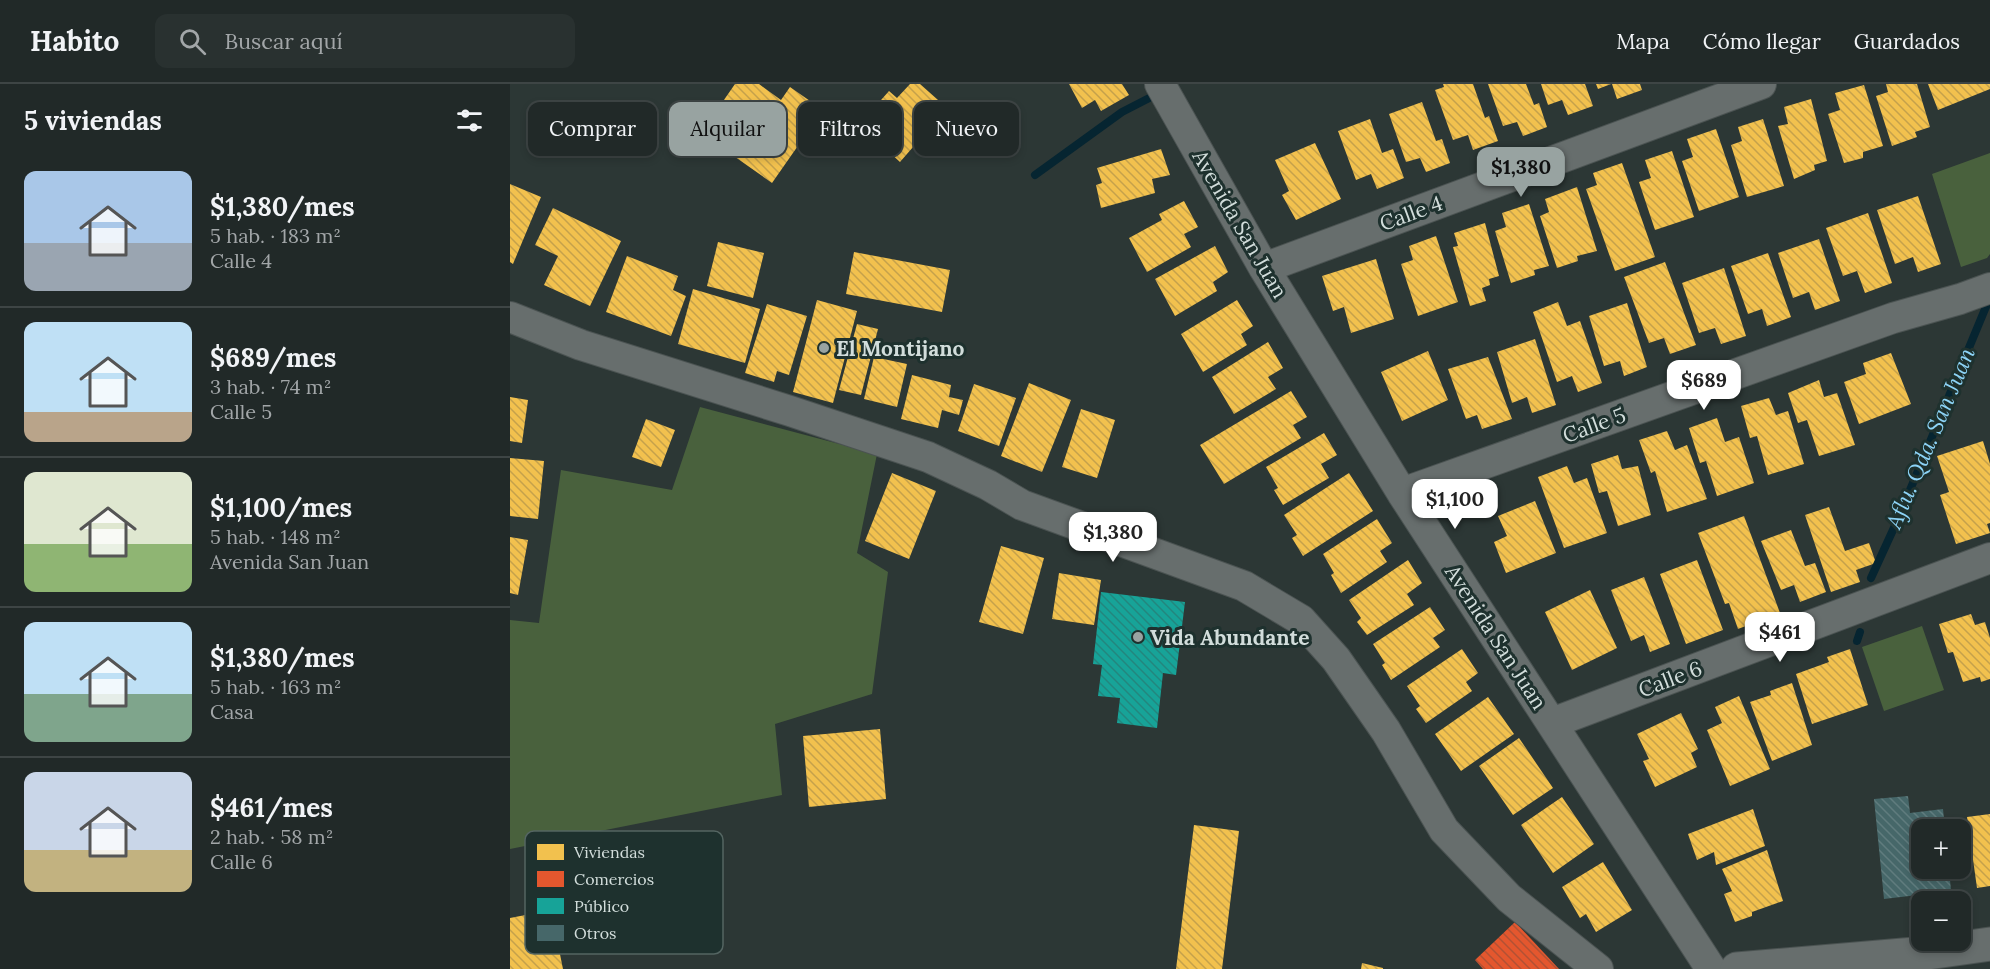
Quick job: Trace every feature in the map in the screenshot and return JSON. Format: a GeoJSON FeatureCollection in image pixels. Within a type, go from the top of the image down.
{"type":"FeatureCollection","features":[{"type":"Feature","properties":{"kind":"street","name":"Calle 4"},"geometry":{"type":"LineString","coordinates":[[1264,268],[1761,84]]}},
{"type":"Feature","properties":{"kind":"street","name":"Avenida San Juan"},"geometry":{"type":"LineString","coordinates":[[1166,95],[1264,268],[1402,493],[1711,969]]}},
{"type":"Feature","properties":{"kind":"street","name":"Calle 5"},"geometry":{"type":"LineString","coordinates":[[1402,493],[1893,318],[1990,288]]}},
{"type":"Feature","properties":{"kind":"street"},"geometry":{"type":"LineString","coordinates":[[510,317],[581,345],[928,457],[987,485],[1022,505],[1197,567],[1253,591],[1302,620],[1336,659],[1386,731],[1444,830],[1509,898],[1598,969]]}},
{"type":"Feature","properties":{"kind":"street","name":"Calle 6"},"geometry":{"type":"LineString","coordinates":[[1552,723],[1990,558]]}},
{"type":"Feature","properties":{"kind":"street"},"geometry":{"type":"LineString","coordinates":[[1737,969],[1927,953],[1990,944]]}},
{"type":"Feature","properties":{"kind":"green space"},"geometry":{"type":"Polygon","coordinates":[[[1990,153],[1990,254],[1987,258],[1961,267],[1932,174],[1990,153]]]}},
{"type":"Feature","properties":{"kind":"green space"},"geometry":{"type":"Polygon","coordinates":[[[700,407],[877,454],[857,553],[888,572],[872,694],[775,724],[782,795],[601,831],[525,831],[525,846],[510,849],[510,620],[539,623],[561,470],[672,490],[700,407]]]}},
{"type":"Feature","properties":{"kind":"green space"},"geometry":{"type":"Polygon","coordinates":[[[1922,626],[1944,690],[1884,711],[1862,647],[1922,626]]]}},
{"type":"Feature","properties":{"kind":"building: Viviendas"},"geometry":{"type":"Polygon","coordinates":[[[735,84],[759,84],[781,100],[790,87],[812,102],[798,102],[798,146],[772,183],[734,156],[786,156],[786,102],[723,102],[735,84]]]}},
{"type":"Feature","properties":{"kind":"building: Viviendas"},"geometry":{"type":"Polygon","coordinates":[[[910,84],[920,84],[940,102],[914,102],[914,146],[900,162],[893,156],[902,156],[902,102],[879,102],[889,91],[897,98],[910,84]]]}},
{"type":"Feature","properties":{"kind":"building: Viviendas"},"geometry":{"type":"Polygon","coordinates":[[[1069,84],[1122,84],[1129,95],[1101,111],[1095,100],[1082,108],[1069,84]]]}},
{"type":"Feature","properties":{"kind":"building: Viviendas"},"geometry":{"type":"Polygon","coordinates":[[[1443,84],[1473,84],[1485,118],[1489,116],[1498,141],[1473,150],[1468,135],[1453,140],[1435,90],[1444,87],[1443,84]]]}},
{"type":"Feature","properties":{"kind":"building: Viviendas"},"geometry":{"type":"Polygon","coordinates":[[[1488,84],[1526,84],[1534,105],[1539,103],[1547,127],[1523,136],[1517,122],[1503,126],[1488,84]]]}},
{"type":"Feature","properties":{"kind":"building: Viviendas"},"geometry":{"type":"Polygon","coordinates":[[[1541,84],[1585,84],[1593,106],[1568,115],[1562,100],[1548,105],[1541,84]]]}},
{"type":"Feature","properties":{"kind":"building: Viviendas"},"geometry":{"type":"Polygon","coordinates":[[[1596,84],[1611,84],[1598,89],[1596,84]]]}},
{"type":"Feature","properties":{"kind":"building: Viviendas"},"geometry":{"type":"Polygon","coordinates":[[[1612,84],[1640,84],[1642,90],[1617,99],[1612,84]]]}},
{"type":"Feature","properties":{"kind":"building: Viviendas"},"geometry":{"type":"Polygon","coordinates":[[[1886,84],[1917,84],[1930,127],[1915,132],[1917,137],[1892,146],[1876,96],[1888,92],[1886,84]]]}},
{"type":"Feature","properties":{"kind":"building: Viviendas"},"geometry":{"type":"Polygon","coordinates":[[[1928,84],[1990,84],[1990,89],[1938,110],[1928,84]]]}},
{"type":"Feature","properties":{"kind":"building: Viviendas"},"geometry":{"type":"Polygon","coordinates":[[[1864,85],[1883,146],[1863,152],[1863,158],[1844,163],[1828,114],[1840,110],[1835,93],[1864,85]]]}},
{"type":"Feature","properties":{"kind":"building: Viviendas"},"geometry":{"type":"Polygon","coordinates":[[[1811,99],[1827,161],[1814,165],[1815,170],[1794,179],[1778,126],[1788,124],[1784,107],[1811,99]]]}},
{"type":"Feature","properties":{"kind":"building: Viviendas"},"geometry":{"type":"Polygon","coordinates":[[[1422,102],[1436,141],[1442,139],[1450,163],[1426,172],[1420,158],[1406,162],[1389,114],[1422,102]]]}},
{"type":"Feature","properties":{"kind":"building: Viviendas"},"geometry":{"type":"Polygon","coordinates":[[[1370,119],[1382,153],[1393,149],[1404,178],[1377,189],[1371,174],[1356,180],[1338,131],[1370,119]]]}},
{"type":"Feature","properties":{"kind":"building: Viviendas"},"geometry":{"type":"Polygon","coordinates":[[[1763,119],[1784,186],[1747,197],[1731,145],[1742,141],[1738,127],[1763,119]]]}},
{"type":"Feature","properties":{"kind":"building: Viviendas"},"geometry":{"type":"Polygon","coordinates":[[[1716,129],[1739,197],[1699,211],[1682,161],[1693,157],[1687,139],[1716,129]]]}},
{"type":"Feature","properties":{"kind":"building: Viviendas"},"geometry":{"type":"Polygon","coordinates":[[[1315,143],[1341,199],[1296,220],[1282,195],[1289,191],[1275,160],[1315,143]]]}},
{"type":"Feature","properties":{"kind":"building: Viviendas"},"geometry":{"type":"Polygon","coordinates":[[[1161,149],[1170,175],[1152,179],[1155,193],[1101,208],[1096,185],[1102,183],[1097,168],[1161,149]]]}},
{"type":"Feature","properties":{"kind":"building: Viviendas"},"geometry":{"type":"Polygon","coordinates":[[[1672,151],[1694,217],[1655,230],[1639,182],[1651,178],[1645,160],[1672,151]]]}},
{"type":"Feature","properties":{"kind":"building: Viviendas"},"geometry":{"type":"Polygon","coordinates":[[[1622,163],[1655,257],[1615,271],[1586,189],[1597,185],[1593,173],[1622,163]]]}},
{"type":"Feature","properties":{"kind":"building: Viviendas"},"geometry":{"type":"Polygon","coordinates":[[[510,184],[541,197],[513,264],[510,262],[510,184]]]}},
{"type":"Feature","properties":{"kind":"building: Viviendas"},"geometry":{"type":"Polygon","coordinates":[[[1577,187],[1597,251],[1577,256],[1578,261],[1557,268],[1540,216],[1549,212],[1545,199],[1577,187]]]}},
{"type":"Feature","properties":{"kind":"building: Viviendas"},"geometry":{"type":"Polygon","coordinates":[[[1918,196],[1941,264],[1918,272],[1913,257],[1895,264],[1877,210],[1918,196]]]}},
{"type":"Feature","properties":{"kind":"building: Viviendas"},"geometry":{"type":"Polygon","coordinates":[[[1184,201],[1198,227],[1184,234],[1191,247],[1147,272],[1129,238],[1162,220],[1159,214],[1184,201]]]}},
{"type":"Feature","properties":{"kind":"building: Viviendas"},"geometry":{"type":"Polygon","coordinates":[[[1529,204],[1549,266],[1534,270],[1535,275],[1511,283],[1495,231],[1506,227],[1502,213],[1529,204]]]}},
{"type":"Feature","properties":{"kind":"building: Viviendas"},"geometry":{"type":"Polygon","coordinates":[[[553,208],[621,241],[590,306],[544,285],[558,256],[535,245],[553,208]]]}},
{"type":"Feature","properties":{"kind":"building: Viviendas"},"geometry":{"type":"Polygon","coordinates":[[[1868,213],[1892,283],[1865,293],[1857,271],[1843,276],[1826,228],[1868,213]]]}},
{"type":"Feature","properties":{"kind":"building: Viviendas"},"geometry":{"type":"Polygon","coordinates":[[[1485,223],[1499,276],[1489,279],[1490,285],[1482,288],[1486,301],[1470,306],[1453,247],[1458,246],[1454,233],[1485,223]]]}},
{"type":"Feature","properties":{"kind":"building: Viviendas"},"geometry":{"type":"Polygon","coordinates":[[[1436,236],[1458,302],[1418,316],[1401,264],[1413,260],[1409,246],[1436,236]]]}},
{"type":"Feature","properties":{"kind":"building: Viviendas"},"geometry":{"type":"Polygon","coordinates":[[[1819,239],[1840,301],[1815,310],[1809,292],[1793,298],[1778,253],[1819,239]]]}},
{"type":"Feature","properties":{"kind":"building: Viviendas"},"geometry":{"type":"Polygon","coordinates":[[[718,242],[764,253],[753,298],[707,286],[718,242]]]}},
{"type":"Feature","properties":{"kind":"building: Viviendas"},"geometry":{"type":"Polygon","coordinates":[[[1215,246],[1228,272],[1213,282],[1217,291],[1175,316],[1155,279],[1215,246]]]}},
{"type":"Feature","properties":{"kind":"building: Viviendas"},"geometry":{"type":"Polygon","coordinates":[[[854,252],[950,270],[942,312],[846,294],[854,252]]]}},
{"type":"Feature","properties":{"kind":"building: Viviendas"},"geometry":{"type":"Polygon","coordinates":[[[1768,253],[1791,317],[1767,326],[1762,309],[1748,314],[1731,266],[1768,253]]]}},
{"type":"Feature","properties":{"kind":"building: Viviendas"},"geometry":{"type":"Polygon","coordinates":[[[627,256],[678,276],[673,290],[686,296],[671,336],[606,312],[627,256]]]}},
{"type":"Feature","properties":{"kind":"building: Viviendas"},"geometry":{"type":"Polygon","coordinates":[[[1376,259],[1394,319],[1351,333],[1344,307],[1333,311],[1322,276],[1376,259]]]}},
{"type":"Feature","properties":{"kind":"building: Viviendas"},"geometry":{"type":"Polygon","coordinates":[[[1665,262],[1696,345],[1670,354],[1664,338],[1649,343],[1624,277],[1665,262]]]}},
{"type":"Feature","properties":{"kind":"building: Viviendas"},"geometry":{"type":"Polygon","coordinates":[[[1724,268],[1746,336],[1721,344],[1715,328],[1699,333],[1682,283],[1724,268]]]}},
{"type":"Feature","properties":{"kind":"building: Viviendas"},"geometry":{"type":"Polygon","coordinates":[[[693,289],[760,309],[745,363],[678,344],[693,289]]]}},
{"type":"Feature","properties":{"kind":"building: Viviendas"},"geometry":{"type":"Polygon","coordinates":[[[817,300],[857,311],[833,403],[793,392],[817,300]]]}},
{"type":"Feature","properties":{"kind":"building: Viviendas"},"geometry":{"type":"Polygon","coordinates":[[[1237,300],[1253,326],[1241,334],[1247,345],[1203,372],[1181,334],[1237,300]]]}},
{"type":"Feature","properties":{"kind":"building: Viviendas"},"geometry":{"type":"Polygon","coordinates":[[[1558,302],[1567,326],[1580,321],[1602,383],[1578,392],[1572,376],[1557,382],[1533,312],[1558,302]]]}},
{"type":"Feature","properties":{"kind":"building: Viviendas"},"geometry":{"type":"Polygon","coordinates":[[[1627,303],[1647,367],[1624,376],[1620,361],[1604,366],[1589,316],[1627,303]]]}},
{"type":"Feature","properties":{"kind":"building: Viviendas"},"geometry":{"type":"Polygon","coordinates":[[[767,304],[807,316],[789,375],[777,371],[774,382],[745,373],[767,304]]]}},
{"type":"Feature","properties":{"kind":"building: Viviendas"},"geometry":{"type":"Polygon","coordinates":[[[857,324],[878,329],[861,395],[839,390],[857,324]]]}},
{"type":"Feature","properties":{"kind":"building: Viviendas"},"geometry":{"type":"Polygon","coordinates":[[[1535,339],[1556,405],[1532,413],[1527,397],[1512,403],[1497,352],[1535,339]]]}},
{"type":"Feature","properties":{"kind":"building: Viviendas"},"geometry":{"type":"Polygon","coordinates":[[[1268,342],[1283,368],[1268,377],[1276,389],[1234,414],[1212,377],[1268,342]]]}},
{"type":"Feature","properties":{"kind":"building: Viviendas"},"geometry":{"type":"Polygon","coordinates":[[[1428,351],[1448,400],[1402,421],[1381,372],[1428,351]]]}},
{"type":"Feature","properties":{"kind":"building: Viviendas"},"geometry":{"type":"Polygon","coordinates":[[[1891,353],[1911,404],[1859,424],[1844,382],[1866,374],[1863,363],[1891,353]]]}},
{"type":"Feature","properties":{"kind":"building: Viviendas"},"geometry":{"type":"Polygon","coordinates":[[[874,357],[907,364],[897,407],[864,399],[874,357]]]}},
{"type":"Feature","properties":{"kind":"building: Viviendas"},"geometry":{"type":"Polygon","coordinates":[[[1488,357],[1512,419],[1482,429],[1477,415],[1466,419],[1448,369],[1488,357]]]}},
{"type":"Feature","properties":{"kind":"building: Viviendas"},"geometry":{"type":"Polygon","coordinates":[[[912,375],[951,385],[949,397],[963,400],[959,415],[942,410],[938,428],[901,419],[912,375]]]}},
{"type":"Feature","properties":{"kind":"building: Viviendas"},"geometry":{"type":"Polygon","coordinates":[[[1819,380],[1824,397],[1837,393],[1855,445],[1819,456],[1807,420],[1798,423],[1788,393],[1819,380]]]}},
{"type":"Feature","properties":{"kind":"building: Viviendas"},"geometry":{"type":"Polygon","coordinates":[[[1029,383],[1071,400],[1042,472],[1001,456],[1029,383]]]}},
{"type":"Feature","properties":{"kind":"building: Viviendas"},"geometry":{"type":"Polygon","coordinates":[[[974,384],[1016,398],[999,446],[958,431],[974,384]]]}},
{"type":"Feature","properties":{"kind":"building: Viviendas"},"geometry":{"type":"Polygon","coordinates":[[[1291,391],[1307,417],[1293,425],[1301,438],[1224,484],[1200,445],[1291,391]]]}},
{"type":"Feature","properties":{"kind":"building: Viviendas"},"geometry":{"type":"Polygon","coordinates":[[[510,397],[528,400],[522,443],[510,441],[510,397]]]}},
{"type":"Feature","properties":{"kind":"building: Viviendas"},"geometry":{"type":"Polygon","coordinates":[[[1769,398],[1776,415],[1788,411],[1804,464],[1768,475],[1757,436],[1750,438],[1741,406],[1769,398]]]}},
{"type":"Feature","properties":{"kind":"building: Viviendas"},"geometry":{"type":"Polygon","coordinates":[[[1081,409],[1115,420],[1097,478],[1062,467],[1081,409]]]}},
{"type":"Feature","properties":{"kind":"building: Viviendas"},"geometry":{"type":"Polygon","coordinates":[[[1717,418],[1725,442],[1739,437],[1754,483],[1717,496],[1706,461],[1700,463],[1689,428],[1717,418]]]}},
{"type":"Feature","properties":{"kind":"building: Viviendas"},"geometry":{"type":"Polygon","coordinates":[[[646,419],[675,430],[661,467],[632,457],[646,419]]]}},
{"type":"Feature","properties":{"kind":"building: Viviendas"},"geometry":{"type":"Polygon","coordinates":[[[1667,431],[1675,450],[1687,445],[1707,499],[1667,512],[1655,471],[1651,473],[1639,440],[1667,431]]]}},
{"type":"Feature","properties":{"kind":"building: Viviendas"},"geometry":{"type":"Polygon","coordinates":[[[1324,433],[1337,455],[1321,464],[1329,478],[1283,505],[1274,490],[1278,488],[1266,467],[1324,433]]]}},
{"type":"Feature","properties":{"kind":"building: Viviendas"},"geometry":{"type":"Polygon","coordinates":[[[1983,441],[1990,464],[1990,523],[1987,524],[1990,533],[1956,544],[1940,495],[1949,492],[1937,456],[1983,441]]]}},
{"type":"Feature","properties":{"kind":"building: Viviendas"},"geometry":{"type":"Polygon","coordinates":[[[1618,455],[1622,469],[1638,466],[1651,515],[1618,526],[1607,491],[1599,493],[1591,464],[1618,455]]]}},
{"type":"Feature","properties":{"kind":"building: Viviendas"},"geometry":{"type":"Polygon","coordinates":[[[510,458],[544,461],[538,519],[510,516],[510,458]]]}},
{"type":"Feature","properties":{"kind":"building: Viviendas"},"geometry":{"type":"Polygon","coordinates":[[[1567,466],[1574,483],[1587,478],[1607,533],[1564,548],[1538,477],[1567,466]]]}},
{"type":"Feature","properties":{"kind":"building: Viviendas"},"geometry":{"type":"Polygon","coordinates":[[[892,473],[936,491],[909,559],[865,541],[892,473]]]}},
{"type":"Feature","properties":{"kind":"building: Viviendas"},"geometry":{"type":"Polygon","coordinates":[[[1349,473],[1373,511],[1303,556],[1292,538],[1297,535],[1284,515],[1349,473]]]}},
{"type":"Feature","properties":{"kind":"building: Viviendas"},"geometry":{"type":"Polygon","coordinates":[[[1535,501],[1556,553],[1506,573],[1494,542],[1507,536],[1498,516],[1535,501]]]}},
{"type":"Feature","properties":{"kind":"building: Viviendas"},"geometry":{"type":"Polygon","coordinates":[[[1829,507],[1845,551],[1869,543],[1876,563],[1856,570],[1860,582],[1831,592],[1805,515],[1829,507]]]}},
{"type":"Feature","properties":{"kind":"building: Viviendas"},"geometry":{"type":"Polygon","coordinates":[[[1744,516],[1780,613],[1738,629],[1729,603],[1725,604],[1698,533],[1744,516]]]}},
{"type":"Feature","properties":{"kind":"building: Viviendas"},"geometry":{"type":"Polygon","coordinates":[[[1377,519],[1392,543],[1380,551],[1387,562],[1341,593],[1331,575],[1334,573],[1323,554],[1377,519]]]}},
{"type":"Feature","properties":{"kind":"building: Viviendas"},"geometry":{"type":"Polygon","coordinates":[[[1791,530],[1805,566],[1815,563],[1826,592],[1800,602],[1794,585],[1781,590],[1761,541],[1791,530]]]}},
{"type":"Feature","properties":{"kind":"building: Viviendas"},"geometry":{"type":"Polygon","coordinates":[[[510,537],[528,540],[518,595],[510,593],[510,537]]]}},
{"type":"Feature","properties":{"kind":"building: Viviendas"},"geometry":{"type":"Polygon","coordinates":[[[1001,546],[1044,558],[1023,634],[979,622],[1001,546]]]}},
{"type":"Feature","properties":{"kind":"building: Viviendas"},"geometry":{"type":"Polygon","coordinates":[[[1408,560],[1422,583],[1407,594],[1414,605],[1367,635],[1357,622],[1361,618],[1349,600],[1408,560]]]}},
{"type":"Feature","properties":{"kind":"building: Viviendas"},"geometry":{"type":"Polygon","coordinates":[[[1697,560],[1723,630],[1686,644],[1660,574],[1697,560]]]}},
{"type":"Feature","properties":{"kind":"building: Viviendas"},"geometry":{"type":"Polygon","coordinates":[[[1059,573],[1101,580],[1094,625],[1052,619],[1059,573]]]}},
{"type":"Feature","properties":{"kind":"building: Viviendas"},"geometry":{"type":"Polygon","coordinates":[[[1644,577],[1670,644],[1650,652],[1644,635],[1631,641],[1611,590],[1644,577]]]}},
{"type":"Feature","properties":{"kind":"building: Viviendas"},"geometry":{"type":"Polygon","coordinates":[[[1590,590],[1617,648],[1572,670],[1545,612],[1590,590]]]}},
{"type":"Feature","properties":{"kind":"building: Viviendas"},"geometry":{"type":"Polygon","coordinates":[[[1430,607],[1445,630],[1433,638],[1440,647],[1391,680],[1382,665],[1385,663],[1373,644],[1430,607]]]}},
{"type":"Feature","properties":{"kind":"building: Viviendas"},"geometry":{"type":"Polygon","coordinates":[[[1971,614],[1975,625],[1985,622],[1990,638],[1990,679],[1981,682],[1980,677],[1963,682],[1953,652],[1948,653],[1939,624],[1971,614]]]}},
{"type":"Feature","properties":{"kind":"building: Viviendas"},"geometry":{"type":"Polygon","coordinates":[[[1462,649],[1478,673],[1466,682],[1472,691],[1426,723],[1416,709],[1420,706],[1407,686],[1462,649]]]}},
{"type":"Feature","properties":{"kind":"building: Viviendas"},"geometry":{"type":"Polygon","coordinates":[[[1850,649],[1868,705],[1812,724],[1796,674],[1829,662],[1827,657],[1850,649]]]}},
{"type":"Feature","properties":{"kind":"building: Viviendas"},"geometry":{"type":"Polygon","coordinates":[[[1792,683],[1812,745],[1772,761],[1750,702],[1771,695],[1770,691],[1792,683]]]}},
{"type":"Feature","properties":{"kind":"building: Viviendas"},"geometry":{"type":"Polygon","coordinates":[[[1739,696],[1770,769],[1730,786],[1707,730],[1722,723],[1715,707],[1739,696]]]}},
{"type":"Feature","properties":{"kind":"building: Viviendas"},"geometry":{"type":"Polygon","coordinates":[[[1488,697],[1514,734],[1461,771],[1435,734],[1488,697]]]}},
{"type":"Feature","properties":{"kind":"building: Viviendas"},"geometry":{"type":"Polygon","coordinates":[[[1681,713],[1698,749],[1691,753],[1697,767],[1655,787],[1643,761],[1649,759],[1637,734],[1681,713]]]}},
{"type":"Feature","properties":{"kind":"building: Viviendas"},"geometry":{"type":"Polygon","coordinates":[[[880,729],[886,799],[809,807],[803,736],[880,729]]]}},
{"type":"Feature","properties":{"kind":"building: Viviendas"},"geometry":{"type":"Polygon","coordinates":[[[1519,738],[1553,788],[1513,815],[1479,766],[1519,738]]]}},
{"type":"Feature","properties":{"kind":"building: Viviendas"},"geometry":{"type":"Polygon","coordinates":[[[1562,797],[1594,844],[1553,873],[1521,825],[1562,797]]]}},
{"type":"Feature","properties":{"kind":"building: Viviendas"},"geometry":{"type":"Polygon","coordinates":[[[1753,809],[1765,846],[1716,865],[1714,852],[1697,860],[1688,834],[1753,809]]]}},
{"type":"Feature","properties":{"kind":"building: Viviendas"},"geometry":{"type":"Polygon","coordinates":[[[1990,814],[1990,886],[1977,888],[1971,845],[1971,819],[1967,817],[1990,814]]]}},
{"type":"Feature","properties":{"kind":"building: Viviendas"},"geometry":{"type":"Polygon","coordinates":[[[1194,825],[1239,831],[1222,969],[1176,969],[1194,825]]]}},
{"type":"Feature","properties":{"kind":"building: Viviendas"},"geometry":{"type":"Polygon","coordinates":[[[1767,850],[1783,901],[1752,912],[1752,916],[1735,922],[1724,894],[1732,891],[1722,869],[1767,850]]]}},
{"type":"Feature","properties":{"kind":"building: Viviendas"},"geometry":{"type":"Polygon","coordinates":[[[1603,862],[1632,910],[1596,932],[1586,914],[1580,918],[1562,887],[1603,862]]]}},
{"type":"Feature","properties":{"kind":"building: Viviendas"},"geometry":{"type":"Polygon","coordinates":[[[525,915],[525,954],[560,954],[563,969],[510,969],[510,918],[525,915]]]}},
{"type":"Feature","properties":{"kind":"building: Viviendas"},"geometry":{"type":"Polygon","coordinates":[[[1362,963],[1383,968],[1383,969],[1361,969],[1362,963]]]}},
{"type":"Feature","properties":{"kind":"building: Comercios"},"geometry":{"type":"Polygon","coordinates":[[[1515,922],[1559,969],[1483,969],[1475,960],[1515,922]]]}},
{"type":"Feature","properties":{"kind":"building: Público"},"geometry":{"type":"Polygon","coordinates":[[[1101,592],[1185,602],[1176,675],[1163,673],[1157,728],[1117,723],[1120,698],[1098,696],[1102,665],[1093,664],[1101,592]]]}},
{"type":"Feature","properties":{"kind":"building: Otros"},"geometry":{"type":"Polygon","coordinates":[[[1908,796],[1910,813],[1943,809],[1944,819],[1911,819],[1911,879],[1950,879],[1951,891],[1911,891],[1911,896],[1884,899],[1874,799],[1908,796]]]}},
{"type":"Feature","properties":{"kind":"waterway"},"geometry":{"type":"LineString","coordinates":[[1035,175],[1122,112],[1159,93]]}},
{"type":"Feature","properties":{"kind":"waterway","name":"Aflu. Qda. San Juan"},"geometry":{"type":"LineString","coordinates":[[1871,578],[1898,519],[1990,297]]}},
{"type":"Feature","properties":{"kind":"waterway","name":"Aflu. Qda. San Juan"},"geometry":{"type":"LineString","coordinates":[[1857,641],[1860,632]]}},
{"type":"Feature","properties":{"kind":"place","name":"El Montijano"},"geometry":{"type":"Point","coordinates":[824,348]}},
{"type":"Feature","properties":{"kind":"place","name":"Vida Abundante"},"geometry":{"type":"Point","coordinates":[1138,637]}}]}
